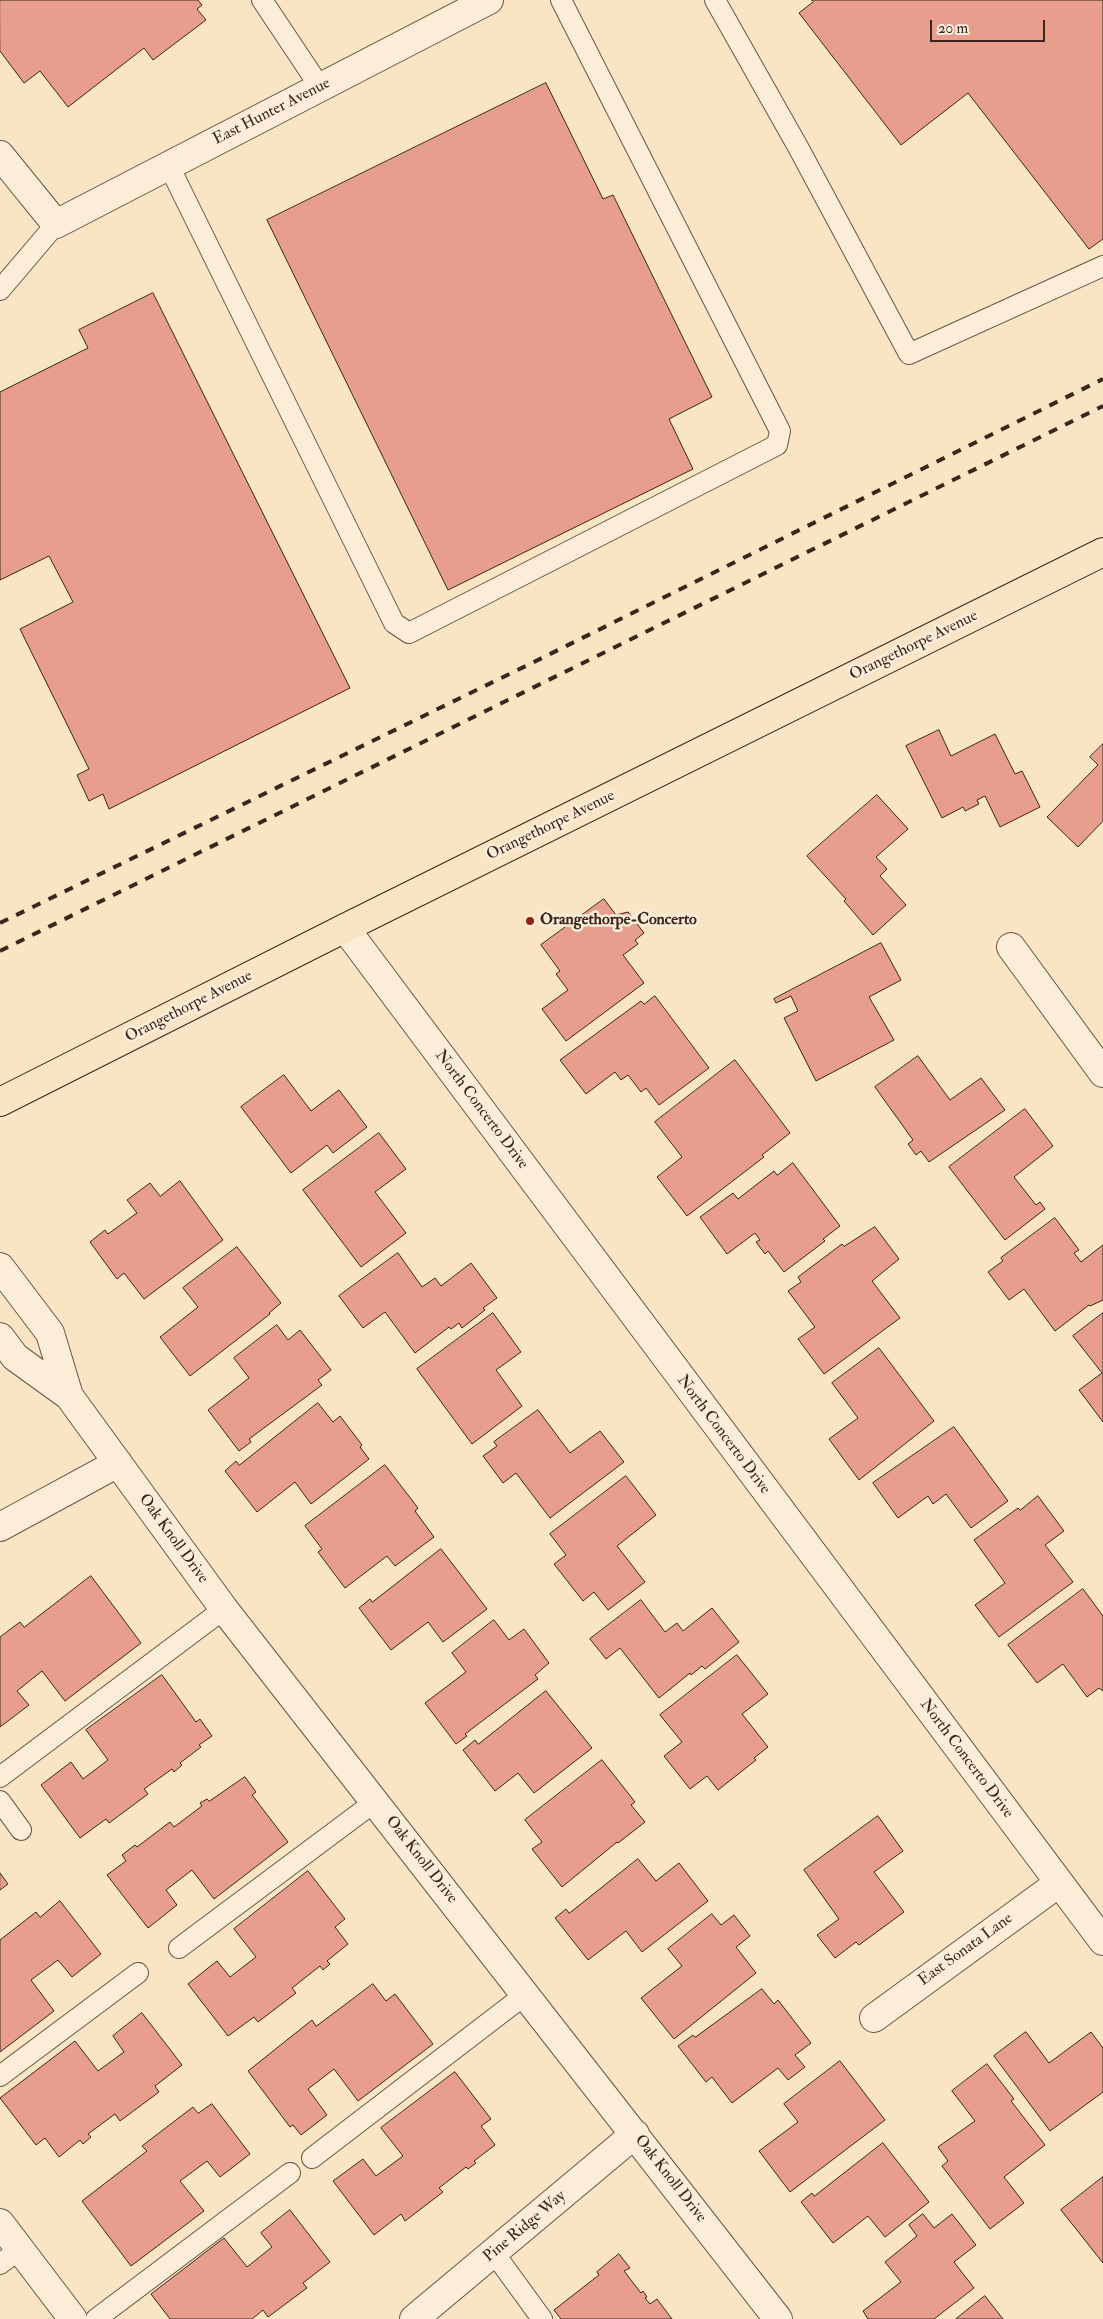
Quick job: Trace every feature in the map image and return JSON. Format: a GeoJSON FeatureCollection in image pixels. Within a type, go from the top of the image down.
{"type":"FeatureCollection","features":[{"type":"Feature","properties":{"kind":"main road","name":"Orangethorpe Avenue"},"geometry":{"type":"LineString","coordinates":[[0,1102],[345,928],[1103,552]]}},
{"type":"Feature","properties":{"kind":"street","name":"East Hunter Avenue"},"geometry":{"type":"LineString","coordinates":[[56,224],[489,0]]}},
{"type":"Feature","properties":{"kind":"street"},"geometry":{"type":"LineString","coordinates":[[0,155],[56,224]]}},
{"type":"Feature","properties":{"kind":"street","name":"North Concerto Drive"},"geometry":{"type":"LineString","coordinates":[[345,928],[1103,1940]]}},
{"type":"Feature","properties":{"kind":"street"},"geometry":{"type":"LineString","coordinates":[[1011,947],[1103,1073]]}},
{"type":"Feature","properties":{"kind":"street","name":"Oak Knoll Drive"},"geometry":{"type":"LineString","coordinates":[[0,1267],[50,1333],[69,1396]]}},
{"type":"Feature","properties":{"kind":"street","name":"Oak Knoll Drive"},"geometry":{"type":"LineString","coordinates":[[0,1337],[15,1357],[69,1396],[224,1608],[778,2319]]}},
{"type":"Feature","properties":{"kind":"street"},"geometry":{"type":"LineString","coordinates":[[0,1527],[118,1463]]}},
{"type":"Feature","properties":{"kind":"street","name":"East Sonata Lane"},"geometry":{"type":"LineString","coordinates":[[874,2018],[1059,1883]]}},
{"type":"Feature","properties":{"kind":"street","name":"Pine Ridge Way"},"geometry":{"type":"LineString","coordinates":[[414,2319],[635,2134]]}},
{"type":"Feature","properties":{"kind":"street"},"geometry":{"type":"LineString","coordinates":[[0,2224],[10,2257],[73,2319]]}},
{"type":"Feature","properties":{"kind":"lane"},"geometry":{"type":"LineString","coordinates":[[262,0],[320,87]]}},
{"type":"Feature","properties":{"kind":"lane"},"geometry":{"type":"LineString","coordinates":[[168,166],[394,623],[409,633],[777,445],[780,431],[561,0]]}},
{"type":"Feature","properties":{"kind":"lane"},"geometry":{"type":"LineString","coordinates":[[715,0],[798,147],[908,354],[1103,266]]}},
{"type":"Feature","properties":{"kind":"lane"},"geometry":{"type":"LineString","coordinates":[[0,290],[56,224]]}},
{"type":"Feature","properties":{"kind":"lane"},"geometry":{"type":"LineString","coordinates":[[0,1777],[224,1608]]}},
{"type":"Feature","properties":{"kind":"lane"},"geometry":{"type":"LineString","coordinates":[[0,1801],[22,1830]]}},
{"type":"Feature","properties":{"kind":"lane"},"geometry":{"type":"LineString","coordinates":[[178,1948],[376,1801]]}},
{"type":"Feature","properties":{"kind":"lane"},"geometry":{"type":"LineString","coordinates":[[0,2076],[138,1973]]}},
{"type":"Feature","properties":{"kind":"lane"},"geometry":{"type":"LineString","coordinates":[[312,2158],[526,1994]]}},
{"type":"Feature","properties":{"kind":"lane"},"geometry":{"type":"LineString","coordinates":[[96,2319],[290,2173]]}},
{"type":"Feature","properties":{"kind":"lane"},"geometry":{"type":"LineString","coordinates":[[494,2253],[542,2319]]}},
{"type":"Feature","properties":{"kind":"building"},"geometry":{"type":"Polygon","coordinates":[[[0,0],[198,0],[202,5],[197,9],[206,20],[153,60],[144,48],[68,107],[40,71],[24,83],[0,51],[0,0]]]}},
{"type":"Feature","properties":{"kind":"building"},"geometry":{"type":"Polygon","coordinates":[[[812,0],[1103,0],[1103,239],[1089,249],[968,93],[901,145],[799,13],[813,2],[812,0]]]}},
{"type":"Feature","properties":{"kind":"building"},"geometry":{"type":"Polygon","coordinates":[[[546,83],[603,199],[613,195],[712,397],[669,419],[693,469],[448,590],[267,220],[546,83]]]}},
{"type":"Feature","properties":{"kind":"building"},"geometry":{"type":"Polygon","coordinates":[[[153,293],[350,688],[109,809],[103,794],[89,801],[77,775],[89,769],[20,629],[73,602],[49,556],[0,580],[0,392],[88,348],[79,330],[153,293]]]}},
{"type":"Feature","properties":{"kind":"building"},"geometry":{"type":"Polygon","coordinates":[[[939,730],[951,756],[995,734],[1015,774],[1022,771],[1040,807],[1000,827],[985,796],[977,800],[979,804],[965,811],[963,807],[942,818],[906,746],[939,730]]]}},
{"type":"Feature","properties":{"kind":"building"},"geometry":{"type":"Polygon","coordinates":[[[1103,744],[1103,821],[1078,847],[1047,817],[1098,765],[1090,757],[1103,744]]]}},
{"type":"Feature","properties":{"kind":"building"},"geometry":{"type":"Polygon","coordinates":[[[877,795],[908,829],[876,857],[887,869],[880,876],[906,905],[873,935],[844,901],[846,899],[807,856],[877,795]]]}},
{"type":"Feature","properties":{"kind":"building"},"geometry":{"type":"Polygon","coordinates":[[[604,899],[616,915],[628,912],[644,933],[635,940],[638,944],[623,955],[644,983],[566,1041],[542,1009],[568,990],[556,974],[560,971],[541,945],[604,899]]]}},
{"type":"Feature","properties":{"kind":"building"},"geometry":{"type":"Polygon","coordinates":[[[881,943],[901,980],[869,997],[894,1040],[816,1081],[784,1018],[798,1011],[791,996],[776,1003],[774,999],[881,943]]]}},
{"type":"Feature","properties":{"kind":"building"},"geometry":{"type":"Polygon","coordinates":[[[655,996],[709,1068],[659,1105],[646,1088],[641,1092],[628,1075],[621,1080],[615,1072],[586,1094],[560,1060],[641,1001],[644,1004],[655,996]]]}},
{"type":"Feature","properties":{"kind":"building"},"geometry":{"type":"Polygon","coordinates":[[[918,1056],[950,1100],[981,1078],[1005,1110],[929,1162],[921,1151],[916,1155],[908,1144],[913,1140],[875,1087],[918,1056]]]}},
{"type":"Feature","properties":{"kind":"building"},"geometry":{"type":"Polygon","coordinates":[[[735,1060],[790,1133],[762,1155],[764,1157],[687,1216],[657,1177],[682,1157],[655,1122],[735,1060]]]}},
{"type":"Feature","properties":{"kind":"building"},"geometry":{"type":"Polygon","coordinates":[[[284,1075],[311,1111],[339,1090],[367,1127],[333,1153],[327,1145],[291,1173],[241,1107],[284,1075]]]}},
{"type":"Feature","properties":{"kind":"building"},"geometry":{"type":"Polygon","coordinates":[[[1025,1109],[1053,1146],[1014,1177],[1036,1205],[1040,1202],[1045,1209],[1005,1240],[949,1167],[1025,1109]]]}},
{"type":"Feature","properties":{"kind":"building"},"geometry":{"type":"Polygon","coordinates":[[[379,1133],[406,1169],[375,1192],[406,1233],[361,1267],[303,1190],[379,1133]]]}},
{"type":"Feature","properties":{"kind":"building"},"geometry":{"type":"Polygon","coordinates":[[[793,1163],[840,1226],[823,1239],[825,1241],[784,1272],[768,1251],[765,1254],[756,1242],[760,1240],[755,1233],[727,1254],[700,1217],[733,1193],[738,1199],[774,1171],[777,1175],[793,1163]]]}},
{"type":"Feature","properties":{"kind":"building"},"geometry":{"type":"Polygon","coordinates":[[[180,1181],[223,1240],[144,1299],[124,1273],[117,1279],[90,1242],[105,1230],[108,1234],[137,1213],[127,1200],[150,1183],[160,1196],[180,1181]]]}},
{"type":"Feature","properties":{"kind":"building"},"geometry":{"type":"Polygon","coordinates":[[[1055,1218],[1079,1250],[1074,1253],[1081,1262],[1103,1245],[1103,1300],[1089,1305],[1055,1331],[1024,1289],[1009,1300],[988,1272],[1003,1261],[1001,1258],[1055,1218]]]}},
{"type":"Feature","properties":{"kind":"building"},"geometry":{"type":"Polygon","coordinates":[[[875,1227],[899,1259],[872,1281],[900,1318],[824,1374],[798,1339],[815,1327],[788,1291],[801,1282],[798,1277],[842,1244],[844,1246],[875,1227]]]}},
{"type":"Feature","properties":{"kind":"building"},"geometry":{"type":"Polygon","coordinates":[[[237,1247],[281,1303],[270,1314],[190,1376],[160,1337],[198,1307],[183,1288],[237,1247]]]}},
{"type":"Feature","properties":{"kind":"building"},"geometry":{"type":"Polygon","coordinates":[[[398,1253],[422,1287],[435,1278],[441,1286],[471,1263],[497,1298],[483,1308],[485,1310],[462,1328],[459,1323],[451,1329],[449,1327],[415,1353],[385,1312],[363,1328],[339,1296],[398,1253]]]}},
{"type":"Feature","properties":{"kind":"building"},"geometry":{"type":"Polygon","coordinates":[[[493,1313],[521,1352],[496,1370],[522,1406],[472,1444],[417,1369],[493,1313]]]}},
{"type":"Feature","properties":{"kind":"building"},"geometry":{"type":"Polygon","coordinates":[[[1103,1313],[1103,1422],[1079,1390],[1102,1373],[1073,1336],[1103,1313]]]}},
{"type":"Feature","properties":{"kind":"building"},"geometry":{"type":"Polygon","coordinates":[[[277,1325],[288,1340],[300,1330],[331,1370],[318,1380],[322,1385],[249,1439],[251,1442],[239,1451],[208,1410],[249,1378],[234,1358],[277,1325]]]}},
{"type":"Feature","properties":{"kind":"building"},"geometry":{"type":"Polygon","coordinates":[[[879,1348],[934,1421],[859,1480],[829,1439],[858,1418],[832,1383],[879,1348]]]}},
{"type":"Feature","properties":{"kind":"building"},"geometry":{"type":"Polygon","coordinates":[[[318,1403],[333,1422],[340,1416],[362,1445],[360,1447],[369,1459],[311,1504],[295,1482],[257,1512],[225,1471],[236,1461],[239,1465],[318,1403]]]}},
{"type":"Feature","properties":{"kind":"building"},"geometry":{"type":"Polygon","coordinates":[[[538,1410],[570,1453],[600,1431],[624,1462],[550,1518],[516,1473],[503,1483],[483,1456],[497,1446],[494,1442],[538,1410]]]}},
{"type":"Feature","properties":{"kind":"building"},"geometry":{"type":"Polygon","coordinates":[[[954,1427],[1008,1501],[971,1528],[946,1494],[933,1504],[928,1496],[898,1518],[873,1483],[954,1427]]]}},
{"type":"Feature","properties":{"kind":"building"},"geometry":{"type":"Polygon","coordinates":[[[385,1465],[418,1508],[415,1511],[434,1537],[395,1566],[387,1556],[345,1588],[318,1552],[322,1549],[305,1526],[385,1465]]]}},
{"type":"Feature","properties":{"kind":"building"},"geometry":{"type":"Polygon","coordinates":[[[626,1476],[656,1515],[617,1546],[645,1582],[608,1610],[594,1592],[583,1601],[554,1564],[566,1555],[550,1534],[626,1476]]]}},
{"type":"Feature","properties":{"kind":"building"},"geometry":{"type":"Polygon","coordinates":[[[1038,1496],[1064,1531],[1045,1545],[1073,1582],[999,1637],[975,1605],[1005,1583],[974,1540],[1038,1496]]]}},
{"type":"Feature","properties":{"kind":"building"},"geometry":{"type":"Polygon","coordinates":[[[441,1549],[487,1609],[443,1642],[428,1622],[391,1650],[359,1608],[370,1599],[372,1602],[441,1549]]]}},
{"type":"Feature","properties":{"kind":"building"},"geometry":{"type":"Polygon","coordinates":[[[91,1576],[141,1643],[65,1701],[42,1671],[17,1691],[29,1705],[0,1727],[0,1637],[20,1622],[24,1627],[91,1576]]]}},
{"type":"Feature","properties":{"kind":"building"},"geometry":{"type":"Polygon","coordinates":[[[1083,1589],[1103,1616],[1103,1691],[1099,1688],[1087,1697],[1063,1664],[1037,1683],[1008,1645],[1083,1589]]]}},
{"type":"Feature","properties":{"kind":"building"},"geometry":{"type":"Polygon","coordinates":[[[641,1600],[665,1632],[677,1623],[683,1631],[712,1608],[739,1642],[705,1669],[702,1666],[691,1675],[690,1673],[659,1698],[620,1648],[606,1659],[590,1639],[641,1600]]]}},
{"type":"Feature","properties":{"kind":"building"},"geometry":{"type":"Polygon","coordinates":[[[494,1620],[509,1640],[524,1629],[549,1663],[535,1675],[538,1679],[465,1734],[467,1736],[456,1744],[425,1703],[466,1672],[452,1653],[494,1620]]]}},
{"type":"Feature","properties":{"kind":"building"},"geometry":{"type":"Polygon","coordinates":[[[737,1655],[768,1694],[742,1714],[768,1747],[754,1758],[756,1760],[718,1790],[707,1776],[690,1789],[664,1756],[682,1742],[660,1715],[737,1655]]]}},
{"type":"Feature","properties":{"kind":"building"},"geometry":{"type":"Polygon","coordinates":[[[162,1675],[196,1722],[200,1719],[212,1736],[199,1745],[201,1747],[180,1763],[182,1765],[174,1772],[172,1769],[144,1789],[148,1794],[109,1823],[106,1819],[80,1838],[41,1785],[71,1762],[83,1779],[108,1760],[86,1730],[162,1675]]]}},
{"type":"Feature","properties":{"kind":"building"},"geometry":{"type":"Polygon","coordinates":[[[546,1691],[592,1748],[534,1793],[518,1773],[495,1791],[463,1750],[475,1740],[478,1744],[546,1691]]]}},
{"type":"Feature","properties":{"kind":"building"},"geometry":{"type":"Polygon","coordinates":[[[602,1760],[635,1802],[631,1805],[645,1822],[617,1842],[562,1887],[532,1849],[542,1842],[525,1820],[602,1760]]]}},
{"type":"Feature","properties":{"kind":"building"},"geometry":{"type":"Polygon","coordinates":[[[245,1777],[256,1792],[252,1795],[288,1842],[214,1899],[192,1870],[166,1890],[177,1905],[148,1928],[107,1875],[126,1861],[122,1855],[135,1845],[137,1847],[170,1822],[174,1827],[202,1806],[200,1803],[207,1799],[209,1801],[245,1777]]]}},
{"type":"Feature","properties":{"kind":"building"},"geometry":{"type":"Polygon","coordinates":[[[878,1816],[903,1851],[874,1872],[904,1912],[859,1945],[856,1942],[835,1958],[817,1935],[839,1919],[804,1870],[878,1816]]]}},
{"type":"Feature","properties":{"kind":"building"},"geometry":{"type":"Polygon","coordinates":[[[638,1859],[656,1881],[679,1863],[708,1901],[642,1952],[626,1931],[588,1960],[555,1918],[566,1909],[569,1913],[638,1859]]]}},
{"type":"Feature","properties":{"kind":"building"},"geometry":{"type":"Polygon","coordinates":[[[308,1871],[345,1919],[335,1927],[348,1944],[327,1961],[330,1964],[323,1970],[320,1966],[292,1988],[296,1993],[258,2022],[254,2017],[228,2036],[188,1984],[217,1961],[230,1977],[256,1957],[234,1929],[308,1871]]]}},
{"type":"Feature","properties":{"kind":"building"},"geometry":{"type":"Polygon","coordinates":[[[0,1873],[8,1884],[0,1890],[0,1873]]]}},
{"type":"Feature","properties":{"kind":"building"},"geometry":{"type":"Polygon","coordinates":[[[60,1901],[101,1954],[72,1977],[58,1960],[31,1980],[54,2011],[0,2052],[0,1940],[36,1912],[40,1917],[60,1901]]]}},
{"type":"Feature","properties":{"kind":"building"},"geometry":{"type":"Polygon","coordinates":[[[712,1914],[721,1925],[734,1915],[750,1936],[736,1947],[756,1973],[674,2039],[641,1998],[682,1966],[668,1949],[712,1914]]]}},
{"type":"Feature","properties":{"kind":"building"},"geometry":{"type":"Polygon","coordinates":[[[373,1984],[386,2001],[395,1994],[433,2044],[358,2101],[334,2069],[308,2089],[327,2115],[301,2135],[293,2125],[290,2127],[248,2071],[312,2020],[316,2026],[373,1984]]]}},
{"type":"Feature","properties":{"kind":"building"},"geometry":{"type":"Polygon","coordinates":[[[762,1989],[774,2004],[778,2000],[811,2043],[795,2055],[805,2067],[788,2080],[778,2068],[732,2103],[712,2077],[706,2082],[678,2046],[693,2035],[695,2037],[762,1989]]]}},
{"type":"Feature","properties":{"kind":"building"},"geometry":{"type":"Polygon","coordinates":[[[142,2013],[182,2065],[155,2086],[159,2092],[120,2121],[115,2114],[88,2134],[91,2137],[83,2144],[80,2140],[59,2157],[45,2138],[36,2145],[0,2098],[75,2041],[98,2071],[124,2052],[113,2036],[142,2013]]]}},
{"type":"Feature","properties":{"kind":"building"},"geometry":{"type":"Polygon","coordinates":[[[1026,2032],[1049,2063],[1091,2032],[1103,2048],[1103,2092],[1050,2131],[994,2056],[1026,2032]]]}},
{"type":"Feature","properties":{"kind":"building"},"geometry":{"type":"Polygon","coordinates":[[[840,2061],[885,2120],[790,2192],[759,2151],[798,2122],[784,2104],[840,2061]]]}},
{"type":"Feature","properties":{"kind":"building"},"geometry":{"type":"Polygon","coordinates":[[[987,2064],[1014,2099],[1011,2101],[1045,2145],[1004,2177],[1024,2203],[990,2229],[942,2166],[948,2161],[938,2147],[975,2121],[952,2091],[987,2064]]]}},
{"type":"Feature","properties":{"kind":"building"},"geometry":{"type":"Polygon","coordinates":[[[455,2072],[491,2119],[481,2126],[495,2145],[474,2161],[476,2163],[468,2169],[466,2167],[439,2188],[443,2192],[405,2221],[401,2214],[374,2235],[333,2181],[363,2159],[376,2176],[403,2156],[381,2128],[455,2072]]]}},
{"type":"Feature","properties":{"kind":"building"},"geometry":{"type":"Polygon","coordinates":[[[212,2104],[250,2154],[220,2177],[207,2161],[180,2181],[204,2211],[131,2266],[82,2201],[147,2151],[142,2146],[193,2107],[198,2113],[212,2104]]]}},
{"type":"Feature","properties":{"kind":"building"},"geometry":{"type":"Polygon","coordinates":[[[883,2143],[929,2202],[885,2237],[868,2216],[833,2243],[801,2202],[812,2193],[814,2196],[883,2143]]]}},
{"type":"Feature","properties":{"kind":"building"},"geometry":{"type":"Polygon","coordinates":[[[1103,2177],[1103,2263],[1061,2210],[1103,2177]]]}},
{"type":"Feature","properties":{"kind":"building"},"geometry":{"type":"Polygon","coordinates":[[[290,2210],[330,2262],[303,2283],[307,2288],[268,2317],[263,2310],[252,2319],[170,2319],[151,2294],[224,2238],[247,2267],[272,2247],[261,2233],[290,2210]]]}},
{"type":"Feature","properties":{"kind":"building"},"geometry":{"type":"Polygon","coordinates":[[[923,2214],[934,2228],[952,2214],[976,2245],[954,2262],[974,2288],[934,2319],[868,2319],[863,2311],[901,2282],[885,2262],[917,2236],[909,2225],[923,2214]]]}},
{"type":"Feature","properties":{"kind":"building"},"geometry":{"type":"Polygon","coordinates":[[[619,2254],[630,2268],[624,2271],[641,2293],[643,2291],[647,2297],[645,2298],[650,2304],[657,2299],[672,2319],[561,2319],[554,2310],[599,2275],[597,2272],[619,2254]]]}},
{"type":"Feature","properties":{"kind":"building"},"geometry":{"type":"Polygon","coordinates":[[[985,2296],[1003,2319],[956,2319],[985,2296]]]}},
{"type":"Feature","properties":{"kind":"railway"},"geometry":{"type":"LineString","coordinates":[[0,923],[536,661],[1103,379]]}},
{"type":"Feature","properties":{"kind":"railway"},"geometry":{"type":"LineString","coordinates":[[0,951],[1103,406]]}},
{"type":"Feature","properties":{"kind":"place","name":"Orangethorpe-Concerto"},"geometry":{"type":"Point","coordinates":[530,921]}}]}
